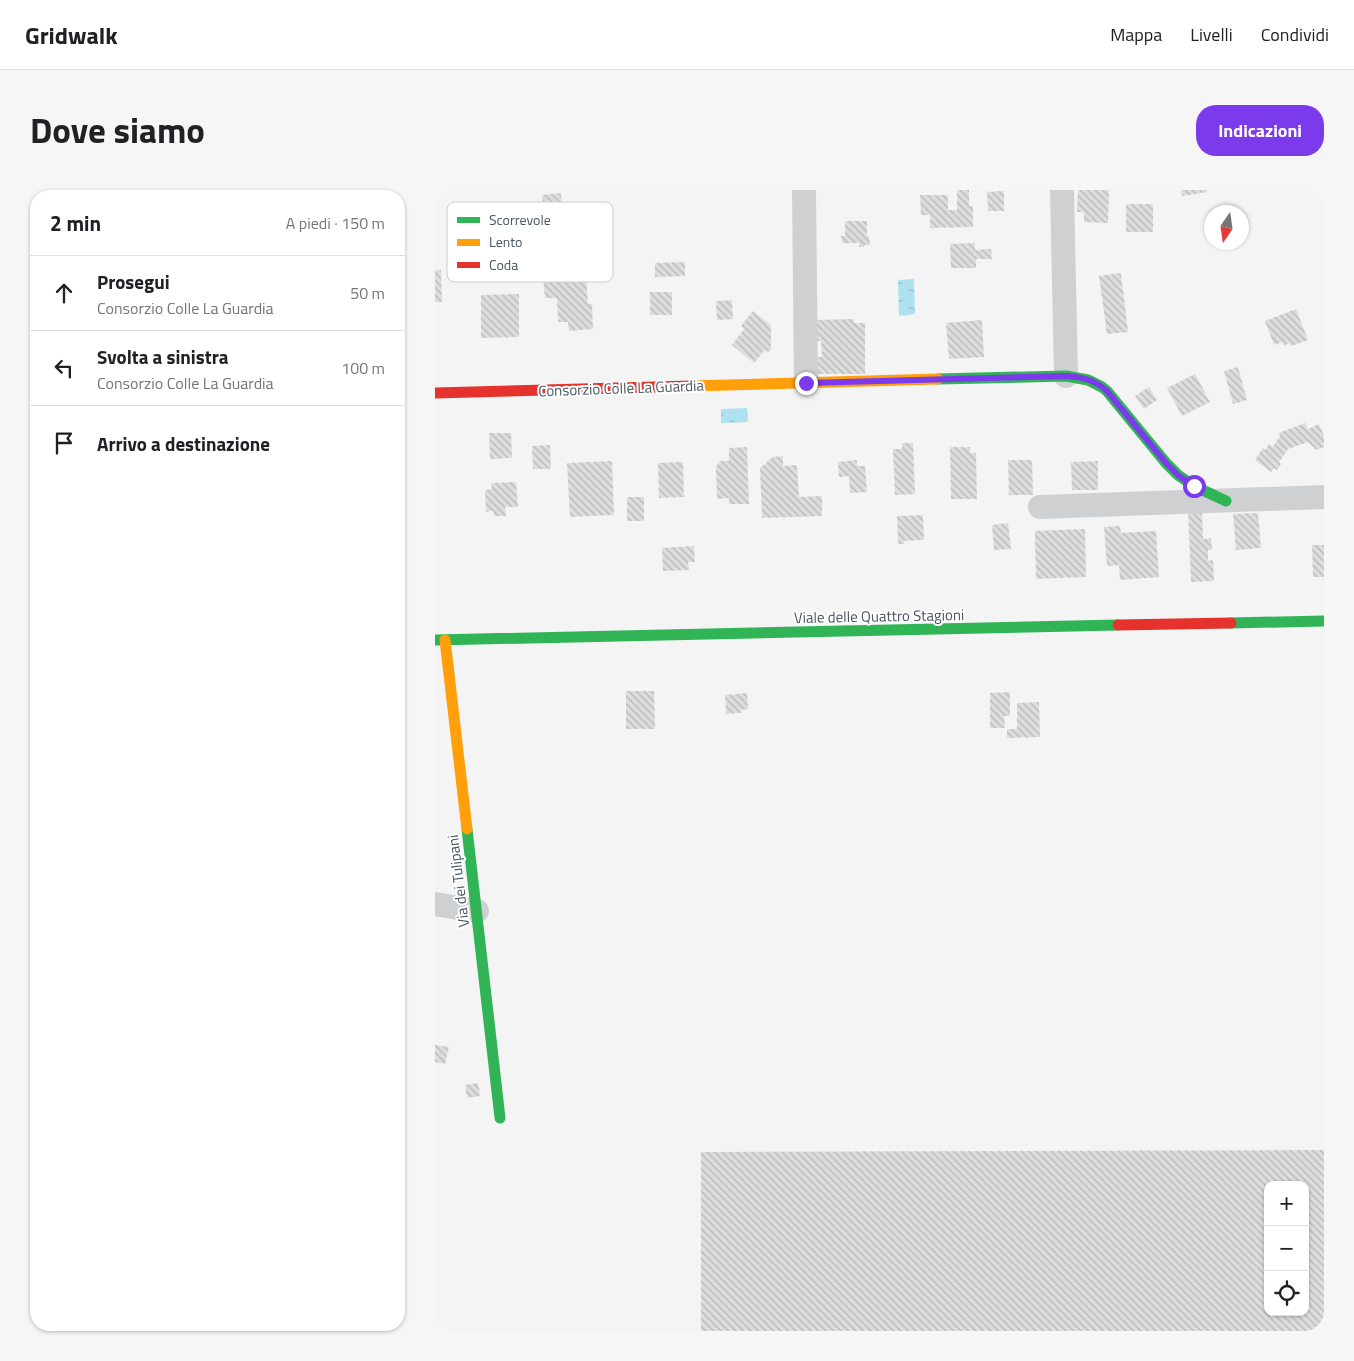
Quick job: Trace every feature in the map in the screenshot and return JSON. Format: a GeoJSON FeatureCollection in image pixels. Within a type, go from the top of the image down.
{"type":"FeatureCollection","features":[{"type":"Feature","properties":{"kind":"street"},"geometry":{"type":"LineString","coordinates":[[804,190],[806,383]]}},
{"type":"Feature","properties":{"kind":"street"},"geometry":{"type":"LineString","coordinates":[[1062,190],[1066,376]]}},
{"type":"Feature","properties":{"kind":"street","name":"Consorzio Colle La Guardia"},"geometry":{"type":"LineString","coordinates":[[435,393],[1066,376],[1087,379],[1102,386],[1111,394],[1166,463],[1179,476],[1194,486],[1226,501]]}},
{"type":"Feature","properties":{"kind":"street","name":"Consorzio Colle La Guardia"},"geometry":{"type":"LineString","coordinates":[[1040,507],[1324,498]]}},
{"type":"Feature","properties":{"kind":"street","name":"Viale delle Quattro Stagioni"},"geometry":{"type":"LineString","coordinates":[[440,640],[1324,621]]}},
{"type":"Feature","properties":{"kind":"street","name":"Via dei Tulipani"},"geometry":{"type":"LineString","coordinates":[[440,640],[477,911],[500,1118]]}},
{"type":"Feature","properties":{"kind":"street"},"geometry":{"type":"LineString","coordinates":[[435,904],[477,911]]}},
{"type":"Feature","properties":{"kind":"water"},"geometry":{"type":"Polygon","coordinates":[[[914,279],[915,314],[899,316],[898,280],[914,279]]]}},
{"type":"Feature","properties":{"kind":"water"},"geometry":{"type":"Polygon","coordinates":[[[747,408],[748,422],[721,423],[721,409],[747,408]]]}},
{"type":"Feature","properties":{"kind":"building"},"geometry":{"type":"Polygon","coordinates":[[[957,190],[969,190],[969,206],[973,206],[973,227],[930,228],[930,215],[921,215],[920,195],[948,195],[948,210],[957,210],[957,190]]]}},
{"type":"Feature","properties":{"kind":"building"},"geometry":{"type":"Polygon","coordinates":[[[1078,190],[1109,190],[1108,223],[1084,222],[1084,212],[1077,212],[1078,190]]]}},
{"type":"Feature","properties":{"kind":"building"},"geometry":{"type":"Polygon","coordinates":[[[1181,190],[1207,190],[1207,192],[1182,196],[1181,190]]]}},
{"type":"Feature","properties":{"kind":"building"},"geometry":{"type":"Polygon","coordinates":[[[1004,191],[1004,211],[988,211],[987,192],[1004,191]]]}},
{"type":"Feature","properties":{"kind":"building"},"geometry":{"type":"Polygon","coordinates":[[[561,193],[562,202],[543,202],[542,195],[561,193]]]}},
{"type":"Feature","properties":{"kind":"building"},"geometry":{"type":"Polygon","coordinates":[[[1126,204],[1153,204],[1153,232],[1126,232],[1126,204]]]}},
{"type":"Feature","properties":{"kind":"building"},"geometry":{"type":"Polygon","coordinates":[[[845,221],[867,221],[867,236],[869,236],[870,245],[859,247],[859,243],[842,243],[841,236],[845,236],[845,221]]]}},
{"type":"Feature","properties":{"kind":"building"},"geometry":{"type":"Polygon","coordinates":[[[975,243],[975,250],[991,249],[992,259],[976,259],[976,268],[951,268],[950,244],[975,243]]]}},
{"type":"Feature","properties":{"kind":"building"},"geometry":{"type":"Polygon","coordinates":[[[685,262],[685,276],[655,277],[655,263],[685,262]]]}},
{"type":"Feature","properties":{"kind":"building"},"geometry":{"type":"Polygon","coordinates":[[[435,270],[441,270],[442,302],[435,302],[435,270]]]}},
{"type":"Feature","properties":{"kind":"building"},"geometry":{"type":"Polygon","coordinates":[[[1121,273],[1128,332],[1107,334],[1099,276],[1121,273]]]}},
{"type":"Feature","properties":{"kind":"building"},"geometry":{"type":"Polygon","coordinates":[[[544,282],[587,282],[588,304],[592,304],[593,329],[569,331],[568,322],[558,322],[557,298],[545,298],[544,282]]]}},
{"type":"Feature","properties":{"kind":"building"},"geometry":{"type":"Polygon","coordinates":[[[650,292],[672,292],[672,315],[650,315],[650,292]]]}},
{"type":"Feature","properties":{"kind":"building"},"geometry":{"type":"Polygon","coordinates":[[[519,294],[519,337],[481,338],[481,295],[519,294]]]}},
{"type":"Feature","properties":{"kind":"building"},"geometry":{"type":"Polygon","coordinates":[[[732,300],[733,319],[717,320],[716,301],[732,300]]]}},
{"type":"Feature","properties":{"kind":"building"},"geometry":{"type":"Polygon","coordinates":[[[1296,309],[1308,340],[1291,346],[1289,343],[1284,346],[1282,342],[1274,345],[1265,321],[1296,309]]]}},
{"type":"Feature","properties":{"kind":"building"},"geometry":{"type":"Polygon","coordinates":[[[753,311],[771,325],[771,349],[768,352],[764,351],[754,363],[732,345],[744,329],[741,326],[753,311]]]}},
{"type":"Feature","properties":{"kind":"building"},"geometry":{"type":"Polygon","coordinates":[[[854,319],[854,323],[865,323],[865,374],[811,374],[811,357],[822,357],[821,341],[812,341],[812,320],[854,319]]]}},
{"type":"Feature","properties":{"kind":"building"},"geometry":{"type":"Polygon","coordinates":[[[982,320],[984,357],[949,359],[946,323],[982,320]]]}},
{"type":"Feature","properties":{"kind":"building"},"geometry":{"type":"Polygon","coordinates":[[[1238,367],[1247,400],[1233,404],[1224,371],[1238,367]]]}},
{"type":"Feature","properties":{"kind":"building"},"geometry":{"type":"Polygon","coordinates":[[[1195,374],[1210,402],[1182,416],[1167,388],[1195,374]]]}},
{"type":"Feature","properties":{"kind":"building"},"geometry":{"type":"Polygon","coordinates":[[[1149,387],[1157,400],[1144,409],[1135,396],[1149,387]]]}},
{"type":"Feature","properties":{"kind":"building"},"geometry":{"type":"Polygon","coordinates":[[[1305,423],[1308,429],[1319,424],[1324,436],[1324,447],[1316,450],[1308,442],[1288,449],[1279,462],[1281,464],[1277,470],[1274,468],[1271,472],[1255,460],[1263,448],[1265,450],[1269,444],[1273,447],[1280,436],[1279,433],[1305,423]]]}},
{"type":"Feature","properties":{"kind":"building"},"geometry":{"type":"Polygon","coordinates":[[[489,433],[511,433],[512,458],[490,459],[489,433]]]}},
{"type":"Feature","properties":{"kind":"building"},"geometry":{"type":"Polygon","coordinates":[[[902,443],[913,443],[915,494],[895,495],[893,449],[902,449],[902,443]]]}},
{"type":"Feature","properties":{"kind":"building"},"geometry":{"type":"Polygon","coordinates":[[[550,445],[551,469],[533,469],[532,446],[550,445]]]}},
{"type":"Feature","properties":{"kind":"building"},"geometry":{"type":"Polygon","coordinates":[[[747,447],[749,504],[729,504],[729,498],[717,499],[716,466],[721,461],[729,461],[729,448],[747,447]]]}},
{"type":"Feature","properties":{"kind":"building"},"geometry":{"type":"Polygon","coordinates":[[[950,447],[970,447],[970,453],[976,453],[977,499],[951,499],[950,447]]]}},
{"type":"Feature","properties":{"kind":"building"},"geometry":{"type":"Polygon","coordinates":[[[783,456],[783,466],[797,465],[799,497],[822,496],[822,516],[762,518],[760,468],[773,457],[783,456]]]}},
{"type":"Feature","properties":{"kind":"building"},"geometry":{"type":"Polygon","coordinates":[[[857,460],[857,466],[865,466],[867,492],[850,493],[849,476],[839,477],[838,462],[857,460]]]}},
{"type":"Feature","properties":{"kind":"building"},"geometry":{"type":"Polygon","coordinates":[[[1008,460],[1032,460],[1033,495],[1009,495],[1008,460]]]}},
{"type":"Feature","properties":{"kind":"building"},"geometry":{"type":"Polygon","coordinates":[[[612,461],[614,515],[570,517],[567,463],[612,461]]]}},
{"type":"Feature","properties":{"kind":"building"},"geometry":{"type":"Polygon","coordinates":[[[1098,461],[1098,490],[1072,490],[1071,462],[1098,461]]]}},
{"type":"Feature","properties":{"kind":"building"},"geometry":{"type":"Polygon","coordinates":[[[683,462],[684,497],[659,498],[658,463],[683,462]]]}},
{"type":"Feature","properties":{"kind":"building"},"geometry":{"type":"Polygon","coordinates":[[[516,482],[518,507],[505,507],[506,516],[494,516],[493,511],[486,512],[485,490],[492,489],[491,483],[516,482]]]}},
{"type":"Feature","properties":{"kind":"building"},"geometry":{"type":"Polygon","coordinates":[[[627,497],[644,497],[644,521],[627,521],[627,497]]]}},
{"type":"Feature","properties":{"kind":"building"},"geometry":{"type":"Polygon","coordinates":[[[1202,510],[1203,539],[1211,538],[1212,550],[1208,550],[1208,561],[1213,560],[1214,581],[1191,582],[1188,511],[1202,510]]]}},
{"type":"Feature","properties":{"kind":"building"},"geometry":{"type":"Polygon","coordinates":[[[1258,513],[1261,548],[1236,550],[1233,514],[1258,513]]]}},
{"type":"Feature","properties":{"kind":"building"},"geometry":{"type":"Polygon","coordinates":[[[923,515],[924,540],[904,541],[904,544],[898,544],[897,516],[923,515]]]}},
{"type":"Feature","properties":{"kind":"building"},"geometry":{"type":"Polygon","coordinates":[[[1008,523],[1011,549],[994,550],[992,525],[1008,523]]]}},
{"type":"Feature","properties":{"kind":"building"},"geometry":{"type":"Polygon","coordinates":[[[1120,526],[1121,533],[1156,531],[1159,577],[1120,580],[1119,565],[1107,566],[1104,527],[1120,526]]]}},
{"type":"Feature","properties":{"kind":"building"},"geometry":{"type":"Polygon","coordinates":[[[1085,529],[1086,577],[1036,579],[1035,531],[1085,529]]]}},
{"type":"Feature","properties":{"kind":"building"},"geometry":{"type":"Polygon","coordinates":[[[1312,545],[1324,545],[1324,577],[1313,577],[1312,545]]]}},
{"type":"Feature","properties":{"kind":"building"},"geometry":{"type":"Polygon","coordinates":[[[694,546],[695,562],[688,562],[689,570],[663,571],[662,548],[694,546]]]}},
{"type":"Feature","properties":{"kind":"building"},"geometry":{"type":"Polygon","coordinates":[[[626,691],[654,691],[655,729],[626,729],[626,691]]]}},
{"type":"Feature","properties":{"kind":"building"},"geometry":{"type":"Polygon","coordinates":[[[1010,692],[1010,716],[1004,716],[1005,728],[990,728],[990,693],[1010,692]]]}},
{"type":"Feature","properties":{"kind":"building"},"geometry":{"type":"Polygon","coordinates":[[[747,693],[748,709],[741,710],[741,713],[726,714],[725,695],[747,693]]]}},
{"type":"Feature","properties":{"kind":"building"},"geometry":{"type":"Polygon","coordinates":[[[1039,702],[1040,737],[1007,738],[1007,729],[1017,729],[1017,703],[1039,702]]]}},
{"type":"Feature","properties":{"kind":"building"},"geometry":{"type":"Polygon","coordinates":[[[435,1045],[449,1047],[445,1064],[435,1062],[435,1045]]]}},
{"type":"Feature","properties":{"kind":"building"},"geometry":{"type":"Polygon","coordinates":[[[478,1083],[480,1096],[467,1098],[465,1085],[478,1083]]]}},
{"type":"Feature","properties":{"kind":"building"},"geometry":{"type":"Polygon","coordinates":[[[1324,1150],[1324,1331],[701,1331],[701,1152],[1324,1150]]]}},
{"type":"Feature","properties":{"kind":"traffic: fast"},"geometry":{"type":"LineString","coordinates":[[938,379],[1066,376],[1088,380],[1107,391],[1178,475],[1194,486],[1226,501]]}},
{"type":"Feature","properties":{"kind":"traffic: fast"},"geometry":{"type":"LineString","coordinates":[[1231,623],[1324,621]]}},
{"type":"Feature","properties":{"kind":"traffic: fast"},"geometry":{"type":"LineString","coordinates":[[435,640],[1118,625]]}},
{"type":"Feature","properties":{"kind":"traffic: fast"},"geometry":{"type":"LineString","coordinates":[[467,829],[500,1118]]}},
{"type":"Feature","properties":{"kind":"traffic: slow"},"geometry":{"type":"LineString","coordinates":[[691,386],[938,379]]}},
{"type":"Feature","properties":{"kind":"traffic: slow"},"geometry":{"type":"LineString","coordinates":[[445,640],[467,829]]}},
{"type":"Feature","properties":{"kind":"traffic: jam"},"geometry":{"type":"LineString","coordinates":[[435,393],[691,386]]}},
{"type":"Feature","properties":{"kind":"traffic: jam"},"geometry":{"type":"LineString","coordinates":[[1118,625],[1231,623]]}},
{"type":"Feature","properties":{"kind":"route"},"geometry":{"type":"LineString","coordinates":[[806,383],[1066,376],[1087,379],[1096,382],[1107,391],[1166,463],[1179,476],[1194,486]]}}]}
